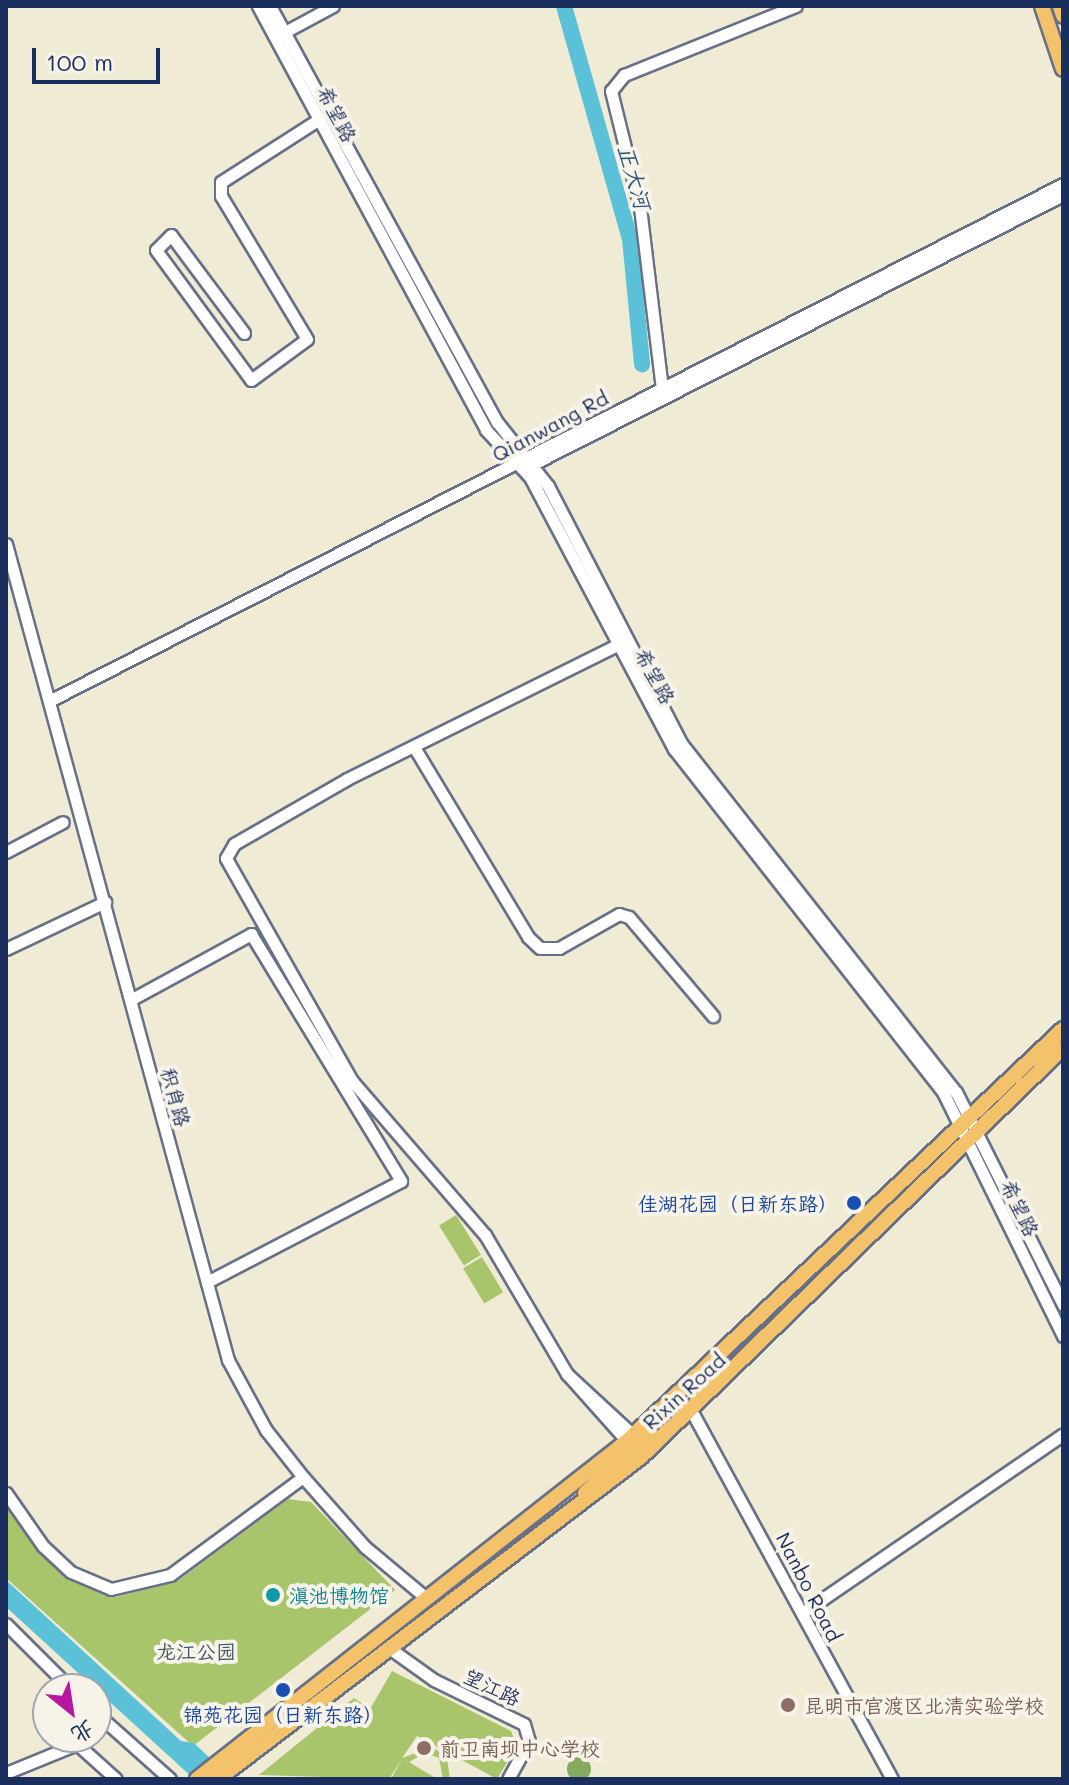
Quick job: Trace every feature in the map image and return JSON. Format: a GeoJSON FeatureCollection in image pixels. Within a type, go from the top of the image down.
{"type":"FeatureCollection","features":[{"type":"Feature","properties":{"kind":"main road"},"geometry":{"type":"LineString","coordinates":[[1042,6],[1063,69]]}},
{"type":"Feature","properties":{"kind":"main road"},"geometry":{"type":"LineString","coordinates":[[1060,6],[1063,16]]}},
{"type":"Feature","properties":{"kind":"main road"},"geometry":{"type":"LineString","coordinates":[[1036,1056],[1063,1021]]}},
{"type":"Feature","properties":{"kind":"main road","name":"Rixin Road"},"geometry":{"type":"LineString","coordinates":[[197,1779],[229,1767],[305,1716],[561,1521],[692,1412],[1063,1029]]}},
{"type":"Feature","properties":{"kind":"main road","name":"Rixin Road"},"geometry":{"type":"LineString","coordinates":[[218,1779],[313,1687],[632,1436],[969,1129],[1060,1051]]}},
{"type":"Feature","properties":{"kind":"main road"},"geometry":{"type":"LineString","coordinates":[[561,1521],[650,1434],[632,1436]]}},
{"type":"Feature","properties":{"kind":"main road","name":"Rixin Road"},"geometry":{"type":"LineString","coordinates":[[185,1779],[229,1767]]}},
{"type":"Feature","properties":{"kind":"street","name":"希望路"},"geometry":{"type":"LineString","coordinates":[[258,6],[280,35],[355,174],[486,430],[526,463],[697,768],[969,1129],[1063,1305]]}},
{"type":"Feature","properties":{"kind":"street","name":"希望路"},"geometry":{"type":"LineString","coordinates":[[270,6],[280,35]]}},
{"type":"Feature","properties":{"kind":"street"},"geometry":{"type":"LineString","coordinates":[[280,35],[333,6]]}},
{"type":"Feature","properties":{"kind":"street"},"geometry":{"type":"LineString","coordinates":[[662,389],[640,208],[611,91],[624,75],[796,6]]}},
{"type":"Feature","properties":{"kind":"street","name":"希望路"},"geometry":{"type":"LineString","coordinates":[[317,104],[319,119],[355,174]]}},
{"type":"Feature","properties":{"kind":"street"},"geometry":{"type":"LineString","coordinates":[[244,333],[171,235],[156,250],[251,380],[307,339],[221,196],[221,182],[319,119]]}},
{"type":"Feature","properties":{"kind":"street","name":"Qianwang Rd"},"geometry":{"type":"LineString","coordinates":[[526,463],[662,389],[1063,184]]}},
{"type":"Feature","properties":{"kind":"street","name":"Qianwang Rd"},"geometry":{"type":"LineString","coordinates":[[54,702],[1063,195]]}},
{"type":"Feature","properties":{"kind":"street","name":"希望路"},"geometry":{"type":"LineString","coordinates":[[526,463],[617,645],[690,774],[969,1129],[1063,1336]]}},
{"type":"Feature","properties":{"kind":"street","name":"积肖路"},"geometry":{"type":"LineString","coordinates":[[6,544],[30,644],[54,702],[207,1282],[245,1399],[303,1477],[365,1547],[425,1597]]}},
{"type":"Feature","properties":{"kind":"street"},"geometry":{"type":"LineString","coordinates":[[617,645],[414,747],[234,844],[226,863],[352,1081],[485,1235],[567,1374],[632,1436]]}},
{"type":"Feature","properties":{"kind":"street"},"geometry":{"type":"LineString","coordinates":[[414,747],[528,937],[540,948],[559,948],[619,914],[629,917],[713,1016]]}},
{"type":"Feature","properties":{"kind":"street"},"geometry":{"type":"LineString","coordinates":[[6,852],[63,822]]}},
{"type":"Feature","properties":{"kind":"street"},"geometry":{"type":"LineString","coordinates":[[6,949],[105,902]]}},
{"type":"Feature","properties":{"kind":"street"},"geometry":{"type":"LineString","coordinates":[[132,999],[251,934],[401,1181],[207,1282]]}},
{"type":"Feature","properties":{"kind":"street","name":"Nanbo Road"},"geometry":{"type":"LineString","coordinates":[[692,1412],[892,1779]]}},
{"type":"Feature","properties":{"kind":"street"},"geometry":{"type":"LineString","coordinates":[[802,1613],[1063,1434]]}},
{"type":"Feature","properties":{"kind":"street"},"geometry":{"type":"LineString","coordinates":[[6,1493],[43,1546],[71,1572],[111,1589],[170,1575],[303,1477]]}},
{"type":"Feature","properties":{"kind":"street"},"geometry":{"type":"LineString","coordinates":[[6,1624],[55,1673]]}},
{"type":"Feature","properties":{"kind":"street","name":"望江路"},"geometry":{"type":"LineString","coordinates":[[392,1650],[434,1680],[524,1724],[529,1741],[508,1779]]}},
{"type":"Feature","properties":{"kind":"street"},"geometry":{"type":"LineString","coordinates":[[112,1727],[170,1779]]}},
{"type":"Feature","properties":{"kind":"street"},"geometry":{"type":"LineString","coordinates":[[6,1773],[77,1744],[116,1779]]}},
{"type":"Feature","properties":{"kind":"green space"},"geometry":{"type":"Polygon","coordinates":[[[456,1215],[481,1255],[464,1265],[439,1226],[456,1215]]]}},
{"type":"Feature","properties":{"kind":"green space"},"geometry":{"type":"Polygon","coordinates":[[[482,1257],[503,1292],[484,1303],[463,1268],[482,1257]]]}},
{"type":"Feature","properties":{"kind":"green space","name":"龙江公园"},"geometry":{"type":"Polygon","coordinates":[[[288,1499],[311,1502],[395,1590],[193,1746],[6,1578],[6,1504],[66,1576],[116,1597],[179,1580],[288,1499]]]}},
{"type":"Feature","properties":{"kind":"green space"},"geometry":{"type":"Polygon","coordinates":[[[392,1671],[511,1731],[517,1746],[497,1779],[417,1736],[402,1758],[433,1747],[447,1758],[450,1779],[443,1779],[439,1758],[425,1753],[409,1762],[437,1779],[391,1779],[402,1759],[389,1779],[259,1775],[354,1698],[370,1709],[392,1671]]]}},
{"type":"Feature","properties":{"kind":"green space"},"geometry":{"type":"Polygon","coordinates":[[[579,1757],[590,1764],[591,1769],[584,1780],[579,1781],[568,1774],[567,1769],[574,1758],[579,1757]]]}},
{"type":"Feature","properties":{"kind":"water"},"geometry":{"type":"Polygon","coordinates":[[[6,1580],[107,1673],[78,1673],[6,1607],[6,1580]]]}},
{"type":"Feature","properties":{"kind":"water"},"geometry":{"type":"Polygon","coordinates":[[[112,1678],[181,1741],[194,1743],[232,1779],[194,1779],[112,1704],[112,1678]]]}},
{"type":"Feature","properties":{"kind":"waterway","name":"正大河"},"geometry":{"type":"LineString","coordinates":[[564,6],[630,239],[642,364]]}},
{"type":"Feature","properties":{"kind":"place","name":"佳湖花园（日新东路）"},"geometry":{"type":"Point","coordinates":[854,1203]}},
{"type":"Feature","properties":{"kind":"place","name":"滇池博物馆"},"geometry":{"type":"Point","coordinates":[273,1595]}},
{"type":"Feature","properties":{"kind":"place","name":"锦苑花园（日新东路）"},"geometry":{"type":"Point","coordinates":[283,1690]}},
{"type":"Feature","properties":{"kind":"place","name":"昆明市官渡区北清实验学校"},"geometry":{"type":"Point","coordinates":[788,1705]}},
{"type":"Feature","properties":{"kind":"place","name":"前卫南坝中心学校"},"geometry":{"type":"Point","coordinates":[424,1748]}}]}
